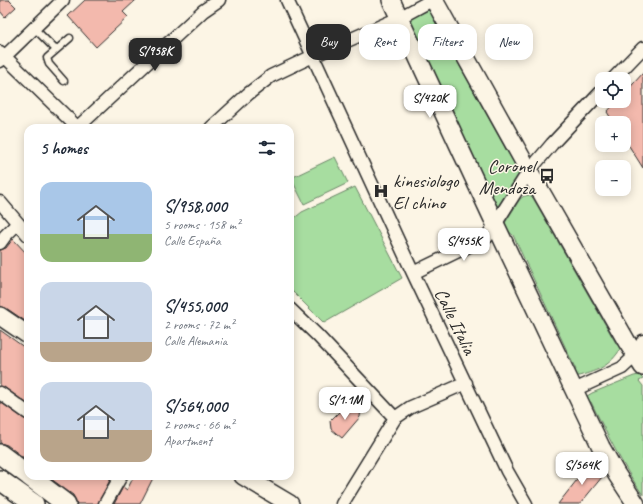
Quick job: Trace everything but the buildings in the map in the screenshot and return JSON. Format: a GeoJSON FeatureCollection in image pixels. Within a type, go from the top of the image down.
{"type":"FeatureCollection","features":[{"type":"Feature","properties":{"kind":"main road"},"geometry":{"type":"LineString","coordinates":[[390,0],[495,226],[601,447],[636,504]]}},
{"type":"Feature","properties":{"kind":"main road"},"geometry":{"type":"LineString","coordinates":[[433,0],[529,171],[639,361]]}},
{"type":"Feature","properties":{"kind":"main road"},"geometry":{"type":"LineString","coordinates":[[0,316],[24,332]]}},
{"type":"Feature","properties":{"kind":"main road"},"geometry":{"type":"LineString","coordinates":[[0,454],[24,471]]}},
{"type":"Feature","properties":{"kind":"main road"},"geometry":{"type":"LineString","coordinates":[[0,480],[34,504]]}},
{"type":"Feature","properties":{"kind":"main road"},"geometry":{"type":"LineString","coordinates":[[35,480],[66,504]]}},
{"type":"Feature","properties":{"kind":"main road"},"geometry":{"type":"LineString","coordinates":[[250,480],[290,504]]}},
{"type":"Feature","properties":{"kind":"street"},"geometry":{"type":"LineString","coordinates":[[63,0],[1,57],[74,124]]}},
{"type":"Feature","properties":{"kind":"street"},"geometry":{"type":"LineString","coordinates":[[82,124],[203,11],[220,0]]}},
{"type":"Feature","properties":{"kind":"street","name":"Calle Italia"},"geometry":{"type":"LineString","coordinates":[[287,0],[306,41]]}},
{"type":"Feature","properties":{"kind":"street"},"geometry":{"type":"LineString","coordinates":[[351,39],[399,18],[433,0]]}},
{"type":"Feature","properties":{"kind":"street"},"geometry":{"type":"LineString","coordinates":[[621,72],[643,48]]}},
{"type":"Feature","properties":{"kind":"street"},"geometry":{"type":"LineString","coordinates":[[215,124],[248,94],[271,76],[306,59]]}},
{"type":"Feature","properties":{"kind":"street","name":"Calle Italia"},"geometry":{"type":"LineString","coordinates":[[315,60],[413,273],[507,471],[526,504]]}},
{"type":"Feature","properties":{"kind":"street"},"geometry":{"type":"LineString","coordinates":[[413,273],[487,237],[529,171],[595,98]]}},
{"type":"Feature","properties":{"kind":"street"},"geometry":{"type":"LineString","coordinates":[[0,202],[24,230]]}},
{"type":"Feature","properties":{"kind":"street"},"geometry":{"type":"LineString","coordinates":[[0,243],[18,223]]}},
{"type":"Feature","properties":{"kind":"street"},"geometry":{"type":"LineString","coordinates":[[294,313],[318,336],[395,418]]}},
{"type":"Feature","properties":{"kind":"street"},"geometry":{"type":"LineString","coordinates":[[574,390],[639,361],[643,341]]}},
{"type":"Feature","properties":{"kind":"street"},"geometry":{"type":"LineString","coordinates":[[342,504],[395,418],[411,408],[466,383]]}},
{"type":"Feature","properties":{"kind":"street"},"geometry":{"type":"LineString","coordinates":[[0,393],[24,410]]}},
{"type":"Feature","properties":{"kind":"street"},"geometry":{"type":"LineString","coordinates":[[105,504],[117,480]]}},
{"type":"Feature","properties":{"kind":"lane"},"geometry":{"type":"LineString","coordinates":[[34,28],[56,50]]}},
{"type":"Feature","properties":{"kind":"lane"},"geometry":{"type":"LineString","coordinates":[[64,80],[48,64],[48,58],[70,38]]}},
{"type":"Feature","properties":{"kind":"green space"},"geometry":{"type":"Polygon","coordinates":[[[432,10],[434,14],[432,16],[436,24],[418,24],[418,39],[409,22],[410,19],[432,10]]]}},
{"type":"Feature","properties":{"kind":"green space"},"geometry":{"type":"Polygon","coordinates":[[[428,60],[456,60],[516,167],[519,166],[521,170],[498,206],[495,207],[495,202],[428,60]]]}},
{"type":"Feature","properties":{"kind":"green space"},"geometry":{"type":"Polygon","coordinates":[[[335,157],[348,183],[304,204],[294,184],[294,177],[335,157]]]}},
{"type":"Feature","properties":{"kind":"green space"},"geometry":{"type":"Polygon","coordinates":[[[355,187],[402,278],[324,323],[294,293],[294,218],[302,212],[355,187]]]}},
{"type":"Feature","properties":{"kind":"green space"},"geometry":{"type":"Polygon","coordinates":[[[530,195],[617,345],[620,343],[621,348],[613,359],[592,372],[577,376],[574,372],[576,370],[513,235],[505,225],[520,199],[524,196],[530,195]]]}},
{"type":"Feature","properties":{"kind":"green space"},"geometry":{"type":"Polygon","coordinates":[[[639,375],[643,379],[639,381],[643,386],[643,495],[635,484],[609,438],[591,402],[587,403],[587,396],[592,393],[639,375]]]}},
{"type":"Feature","properties":{"kind":"place","name":"Coronel Mendoza"},"geometry":{"type":"Point","coordinates":[547,176]}},
{"type":"Feature","properties":{"kind":"place","name":"kinesiologo El chino"},"geometry":{"type":"Point","coordinates":[381,191]}}]}
